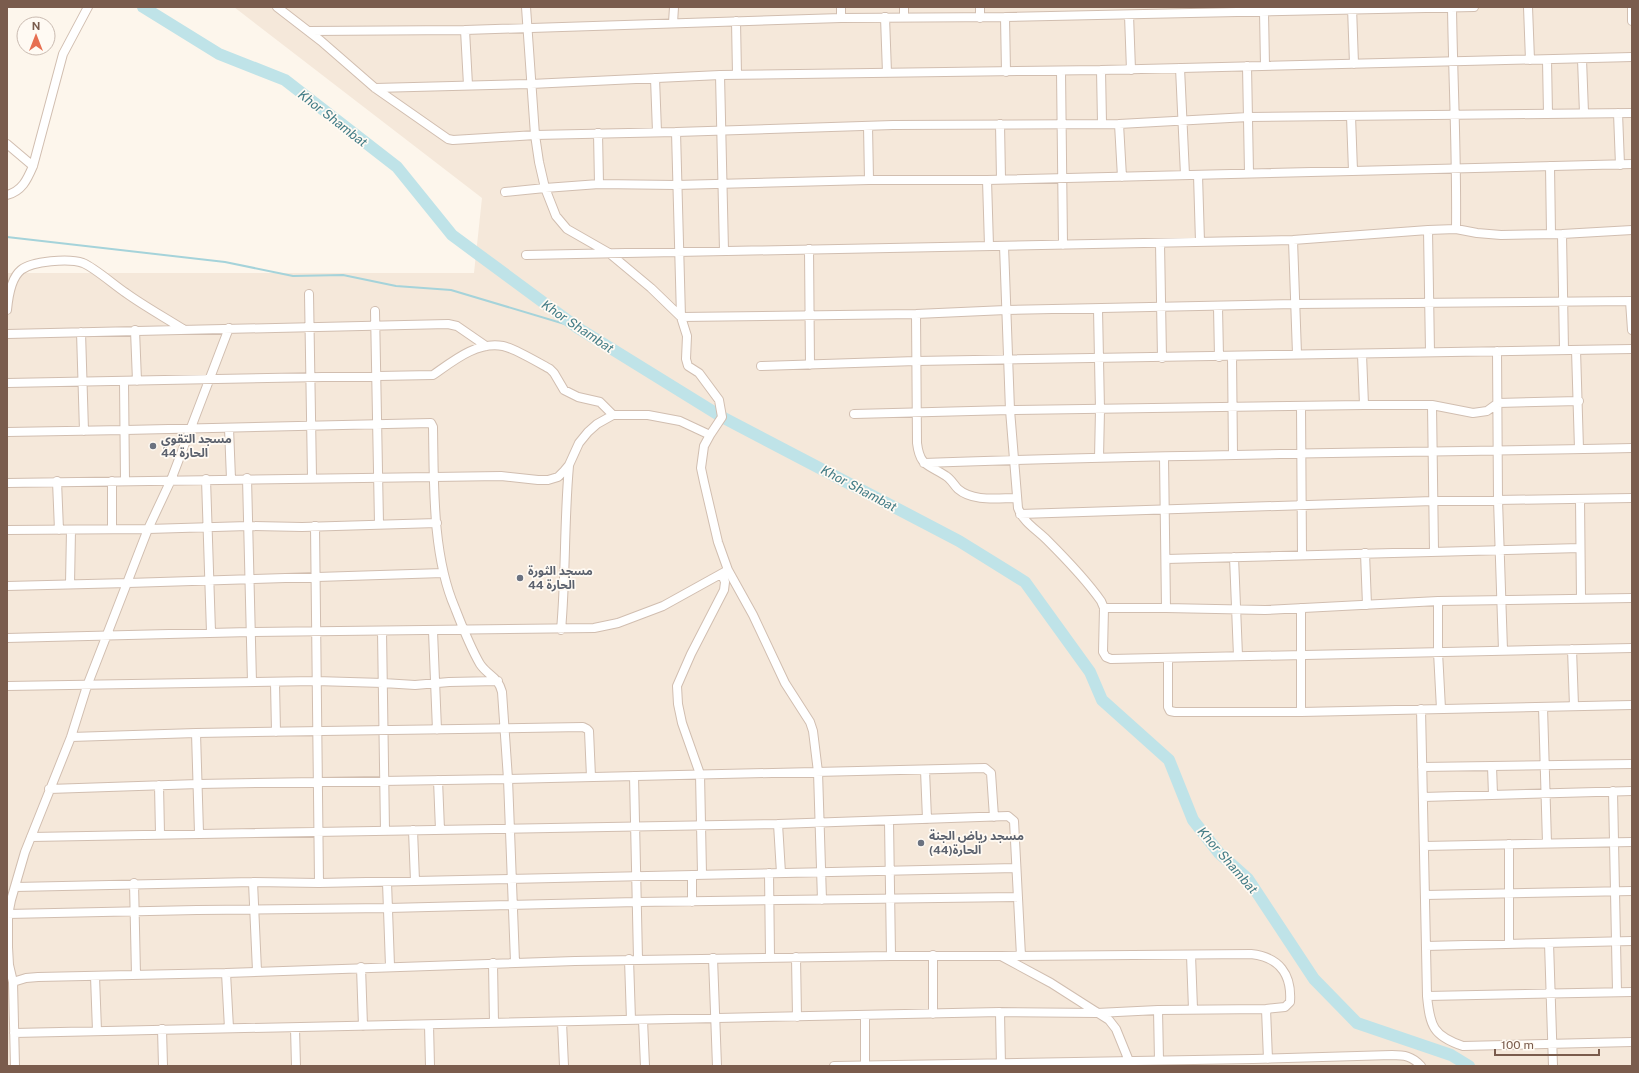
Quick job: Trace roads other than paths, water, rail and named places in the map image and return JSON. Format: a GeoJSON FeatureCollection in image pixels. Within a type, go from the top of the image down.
{"type":"FeatureCollection","features":[{"type":"Feature","properties":{"kind":"street"},"geometry":{"type":"LineString","coordinates":[[7,195],[16,192],[26,181],[33,166],[63,54],[88,7]]}},
{"type":"Feature","properties":{"kind":"street"},"geometry":{"type":"LineString","coordinates":[[276,7],[309,31],[375,88],[448,139],[470,140],[535,135],[868,126],[1119,124],[1248,117],[1632,113]]}},
{"type":"Feature","properties":{"kind":"street"},"geometry":{"type":"LineString","coordinates":[[526,7],[538,162],[545,188],[556,216],[567,229],[610,253],[651,288],[680,317],[916,314],[1006,310],[1161,308],[1296,304],[1631,301],[1632,330]]}},
{"type":"Feature","properties":{"kind":"street"},"geometry":{"type":"LineString","coordinates":[[673,23],[674,7]]}},
{"type":"Feature","properties":{"kind":"street"},"geometry":{"type":"LineString","coordinates":[[841,7],[841,18]]}},
{"type":"Feature","properties":{"kind":"street"},"geometry":{"type":"LineString","coordinates":[[904,7],[904,17]]}},
{"type":"Feature","properties":{"kind":"street"},"geometry":{"type":"LineString","coordinates":[[980,7],[980,18]]}},
{"type":"Feature","properties":{"kind":"street"},"geometry":{"type":"LineString","coordinates":[[1452,7],[1452,62],[1456,115],[1456,229]]}},
{"type":"Feature","properties":{"kind":"street"},"geometry":{"type":"LineString","coordinates":[[309,31],[465,30],[841,18],[980,18],[1264,12],[1352,8],[1474,7]]}},
{"type":"Feature","properties":{"kind":"street"},"geometry":{"type":"LineString","coordinates":[[1528,7],[1530,60]]}},
{"type":"Feature","properties":{"kind":"street"},"geometry":{"type":"LineString","coordinates":[[1632,7],[1632,21]]}},
{"type":"Feature","properties":{"kind":"street"},"geometry":{"type":"LineString","coordinates":[[1352,8],[1354,64]]}},
{"type":"Feature","properties":{"kind":"street"},"geometry":{"type":"LineString","coordinates":[[1264,12],[1265,66]]}},
{"type":"Feature","properties":{"kind":"street"},"geometry":{"type":"LineString","coordinates":[[1129,15],[1131,70]]}},
{"type":"Feature","properties":{"kind":"street"},"geometry":{"type":"LineString","coordinates":[[1005,17],[1006,72]]}},
{"type":"Feature","properties":{"kind":"street"},"geometry":{"type":"LineString","coordinates":[[885,18],[887,73]]}},
{"type":"Feature","properties":{"kind":"street"},"geometry":{"type":"LineString","coordinates":[[736,21],[737,75]]}},
{"type":"Feature","properties":{"kind":"street"},"geometry":{"type":"LineString","coordinates":[[465,30],[468,85]]}},
{"type":"Feature","properties":{"kind":"street"},"geometry":{"type":"LineString","coordinates":[[375,88],[532,84],[720,75],[1131,70],[1247,66],[1632,58]]}},
{"type":"Feature","properties":{"kind":"street"},"geometry":{"type":"LineString","coordinates":[[1582,59],[1584,113]]}},
{"type":"Feature","properties":{"kind":"street"},"geometry":{"type":"LineString","coordinates":[[1546,60],[1548,114]]}},
{"type":"Feature","properties":{"kind":"street"},"geometry":{"type":"LineString","coordinates":[[1247,66],[1249,173]]}},
{"type":"Feature","properties":{"kind":"street"},"geometry":{"type":"LineString","coordinates":[[1180,68],[1185,175]]}},
{"type":"Feature","properties":{"kind":"street"},"geometry":{"type":"LineString","coordinates":[[1061,70],[1063,244]]}},
{"type":"Feature","properties":{"kind":"street"},"geometry":{"type":"LineString","coordinates":[[1100,70],[1102,124]]}},
{"type":"Feature","properties":{"kind":"street"},"geometry":{"type":"LineString","coordinates":[[720,75],[724,251]]}},
{"type":"Feature","properties":{"kind":"street"},"geometry":{"type":"LineString","coordinates":[[655,78],[657,132]]}},
{"type":"Feature","properties":{"kind":"street"},"geometry":{"type":"LineString","coordinates":[[1618,113],[1620,165]]}},
{"type":"Feature","properties":{"kind":"street"},"geometry":{"type":"LineString","coordinates":[[1351,116],[1352,171]]}},
{"type":"Feature","properties":{"kind":"street"},"geometry":{"type":"LineString","coordinates":[[1000,124],[1001,179]]}},
{"type":"Feature","properties":{"kind":"street"},"geometry":{"type":"LineString","coordinates":[[1119,124],[1122,177]]}},
{"type":"Feature","properties":{"kind":"street"},"geometry":{"type":"LineString","coordinates":[[868,126],[869,180]]}},
{"type":"Feature","properties":{"kind":"street"},"geometry":{"type":"LineString","coordinates":[[676,132],[680,317],[687,336],[686,359],[688,366],[699,373],[719,400],[722,417],[704,446],[701,468],[725,572],[724,590],[690,654],[677,686],[678,704],[682,723],[700,774],[702,874]]}},
{"type":"Feature","properties":{"kind":"street"},"geometry":{"type":"LineString","coordinates":[[598,133],[599,184]]}},
{"type":"Feature","properties":{"kind":"street"},"geometry":{"type":"LineString","coordinates":[[7,144],[33,166]]}},
{"type":"Feature","properties":{"kind":"street"},"geometry":{"type":"LineString","coordinates":[[505,192],[599,184],[676,186],[869,180],[987,180],[1632,164]]}},
{"type":"Feature","properties":{"kind":"street"},"geometry":{"type":"LineString","coordinates":[[1550,166],[1551,234]]}},
{"type":"Feature","properties":{"kind":"street"},"geometry":{"type":"LineString","coordinates":[[1198,175],[1200,242]]}},
{"type":"Feature","properties":{"kind":"street"},"geometry":{"type":"LineString","coordinates":[[987,180],[989,246]]}},
{"type":"Feature","properties":{"kind":"street"},"geometry":{"type":"LineString","coordinates":[[526,255],[1293,240],[1456,229],[1489,234],[1562,234],[1632,230]]}},
{"type":"Feature","properties":{"kind":"street"},"geometry":{"type":"LineString","coordinates":[[1428,230],[1430,352]]}},
{"type":"Feature","properties":{"kind":"street"},"geometry":{"type":"LineString","coordinates":[[1562,234],[1564,350]]}},
{"type":"Feature","properties":{"kind":"street"},"geometry":{"type":"LineString","coordinates":[[1293,240],[1297,354]]}},
{"type":"Feature","properties":{"kind":"street"},"geometry":{"type":"LineString","coordinates":[[1160,243],[1162,358]]}},
{"type":"Feature","properties":{"kind":"street"},"geometry":{"type":"LineString","coordinates":[[1004,246],[1010,410],[1016,498],[1020,514],[1065,558],[1097,596],[1104,608],[1103,652],[1106,656],[1111,659],[1632,648]]}},
{"type":"Feature","properties":{"kind":"street"},"geometry":{"type":"LineString","coordinates":[[809,249],[810,365]]}},
{"type":"Feature","properties":{"kind":"street"},"geometry":{"type":"LineString","coordinates":[[7,310],[15,278],[21,270],[60,259],[73,260],[85,264],[127,294],[183,329]]}},
{"type":"Feature","properties":{"kind":"street"},"geometry":{"type":"LineString","coordinates":[[309,294],[312,477]]}},
{"type":"Feature","properties":{"kind":"street"},"geometry":{"type":"LineString","coordinates":[[1218,306],[1219,357]]}},
{"type":"Feature","properties":{"kind":"street"},"geometry":{"type":"LineString","coordinates":[[1098,309],[1100,410],[1099,458]]}},
{"type":"Feature","properties":{"kind":"street"},"geometry":{"type":"LineString","coordinates":[[375,312],[380,524]]}},
{"type":"Feature","properties":{"kind":"street"},"geometry":{"type":"LineString","coordinates":[[916,314],[918,454],[924,463],[950,478],[958,489],[967,494],[977,497],[1016,498]]}},
{"type":"Feature","properties":{"kind":"street"},"geometry":{"type":"LineString","coordinates":[[7,334],[448,324],[456,326],[486,346]]}},
{"type":"Feature","properties":{"kind":"street"},"geometry":{"type":"LineString","coordinates":[[15,1066],[13,982],[9,965],[7,914],[31,837],[71,737],[87,686],[148,529],[171,480],[229,328]]}},
{"type":"Feature","properties":{"kind":"street"},"geometry":{"type":"LineString","coordinates":[[135,330],[137,381]]}},
{"type":"Feature","properties":{"kind":"street"},"geometry":{"type":"LineString","coordinates":[[81,332],[84,431]]}},
{"type":"Feature","properties":{"kind":"street"},"geometry":{"type":"LineString","coordinates":[[7,383],[82,383],[433,375],[466,352],[486,346],[503,346],[542,364],[554,373],[564,390],[578,397],[600,402],[613,415]]}},
{"type":"Feature","properties":{"kind":"street"},"geometry":{"type":"LineString","coordinates":[[761,366],[916,361],[1008,361],[1297,354],[1632,349]]}},
{"type":"Feature","properties":{"kind":"street"},"geometry":{"type":"LineString","coordinates":[[1576,350],[1579,401],[1579,449]]}},
{"type":"Feature","properties":{"kind":"street"},"geometry":{"type":"LineString","coordinates":[[1497,351],[1498,500],[1503,650]]}},
{"type":"Feature","properties":{"kind":"street"},"geometry":{"type":"LineString","coordinates":[[1362,354],[1364,405]]}},
{"type":"Feature","properties":{"kind":"street"},"geometry":{"type":"LineString","coordinates":[[1232,356],[1232,455]]}},
{"type":"Feature","properties":{"kind":"street"},"geometry":{"type":"LineString","coordinates":[[124,382],[125,481]]}},
{"type":"Feature","properties":{"kind":"street"},"geometry":{"type":"LineString","coordinates":[[854,414],[1010,410],[1100,410],[1364,405],[1432,405],[1473,413],[1487,411],[1498,403],[1579,401]]}},
{"type":"Feature","properties":{"kind":"street"},"geometry":{"type":"LineString","coordinates":[[1432,405],[1434,551]]}},
{"type":"Feature","properties":{"kind":"street"},"geometry":{"type":"LineString","coordinates":[[1301,406],[1302,555]]}},
{"type":"Feature","properties":{"kind":"street"},"geometry":{"type":"LineString","coordinates":[[7,483],[312,477],[501,476],[548,480],[558,477],[569,465],[579,443],[588,432],[597,424],[613,415],[648,415],[680,421],[710,435]]}},
{"type":"Feature","properties":{"kind":"street"},"geometry":{"type":"LineString","coordinates":[[7,432],[431,423],[433,427],[437,523],[443,573],[454,607],[464,630],[481,664],[498,681],[502,692],[508,779],[515,962]]}},
{"type":"Feature","properties":{"kind":"street"},"geometry":{"type":"LineString","coordinates":[[229,428],[231,479]]}},
{"type":"Feature","properties":{"kind":"street"},"geometry":{"type":"LineString","coordinates":[[924,463],[1302,453],[1632,448]]}},
{"type":"Feature","properties":{"kind":"street"},"geometry":{"type":"LineString","coordinates":[[1164,457],[1166,608]]}},
{"type":"Feature","properties":{"kind":"street"},"geometry":{"type":"LineString","coordinates":[[561,630],[565,585],[564,523],[569,465]]}},
{"type":"Feature","properties":{"kind":"street"},"geometry":{"type":"LineString","coordinates":[[247,478],[252,682]]}},
{"type":"Feature","properties":{"kind":"street"},"geometry":{"type":"LineString","coordinates":[[206,479],[211,632]]}},
{"type":"Feature","properties":{"kind":"street"},"geometry":{"type":"LineString","coordinates":[[57,481],[59,530]]}},
{"type":"Feature","properties":{"kind":"street"},"geometry":{"type":"LineString","coordinates":[[112,481],[112,529]]}},
{"type":"Feature","properties":{"kind":"street"},"geometry":{"type":"LineString","coordinates":[[1020,514],[1433,501],[1632,498]]}},
{"type":"Feature","properties":{"kind":"street"},"geometry":{"type":"LineString","coordinates":[[1580,499],[1581,598]]}},
{"type":"Feature","properties":{"kind":"street"},"geometry":{"type":"LineString","coordinates":[[7,530],[148,529],[437,523]]}},
{"type":"Feature","properties":{"kind":"street"},"geometry":{"type":"LineString","coordinates":[[315,526],[319,883]]}},
{"type":"Feature","properties":{"kind":"street"},"geometry":{"type":"LineString","coordinates":[[70,584],[71,530]]}},
{"type":"Feature","properties":{"kind":"street"},"geometry":{"type":"LineString","coordinates":[[1166,559],[1580,548]]}},
{"type":"Feature","properties":{"kind":"street"},"geometry":{"type":"LineString","coordinates":[[1365,553],[1367,605]]}},
{"type":"Feature","properties":{"kind":"street"},"geometry":{"type":"LineString","coordinates":[[1234,557],[1238,656]]}},
{"type":"Feature","properties":{"kind":"street"},"geometry":{"type":"LineString","coordinates":[[7,638],[211,632],[561,630],[594,628],[639,616],[663,606],[725,572]]}},
{"type":"Feature","properties":{"kind":"street"},"geometry":{"type":"LineString","coordinates":[[725,572],[753,615],[784,683],[810,722],[813,731],[818,772],[822,900]]}},
{"type":"Feature","properties":{"kind":"street"},"geometry":{"type":"LineString","coordinates":[[7,586],[443,573]]}},
{"type":"Feature","properties":{"kind":"street"},"geometry":{"type":"LineString","coordinates":[[1104,608],[1265,610],[1438,601],[1632,598]]}},
{"type":"Feature","properties":{"kind":"street"},"geometry":{"type":"LineString","coordinates":[[1438,601],[1438,652],[1441,709]]}},
{"type":"Feature","properties":{"kind":"street"},"geometry":{"type":"LineString","coordinates":[[1301,608],[1301,712]]}},
{"type":"Feature","properties":{"kind":"street"},"geometry":{"type":"LineString","coordinates":[[382,631],[382,731],[385,831]]}},
{"type":"Feature","properties":{"kind":"street"},"geometry":{"type":"LineString","coordinates":[[433,631],[437,730]]}},
{"type":"Feature","properties":{"kind":"street"},"geometry":{"type":"LineString","coordinates":[[1572,649],[1574,706]]}},
{"type":"Feature","properties":{"kind":"street"},"geometry":{"type":"LineString","coordinates":[[1168,658],[1168,707],[1170,710],[1175,712],[1301,712],[1632,705]]}},
{"type":"Feature","properties":{"kind":"street"},"geometry":{"type":"LineString","coordinates":[[7,686],[316,682],[383,683],[415,686],[434,683],[498,681]]}},
{"type":"Feature","properties":{"kind":"street"},"geometry":{"type":"LineString","coordinates":[[275,683],[276,732]]}},
{"type":"Feature","properties":{"kind":"street"},"geometry":{"type":"LineString","coordinates":[[1543,707],[1546,844]]}},
{"type":"Feature","properties":{"kind":"street"},"geometry":{"type":"LineString","coordinates":[[1421,709],[1427,996],[1432,1024],[1437,1032],[1448,1041],[1463,1046],[1632,1042]]}},
{"type":"Feature","properties":{"kind":"street"},"geometry":{"type":"LineString","coordinates":[[71,737],[196,733],[437,730],[505,727],[583,727],[587,728],[591,777]]}},
{"type":"Feature","properties":{"kind":"street"},"geometry":{"type":"LineString","coordinates":[[196,733],[199,833]]}},
{"type":"Feature","properties":{"kind":"street"},"geometry":{"type":"LineString","coordinates":[[1422,767],[1632,764]]}},
{"type":"Feature","properties":{"kind":"street"},"geometry":{"type":"LineString","coordinates":[[1492,766],[1493,795]]}},
{"type":"Feature","properties":{"kind":"street"},"geometry":{"type":"LineString","coordinates":[[49,789],[198,784],[508,779],[985,768],[991,773],[994,817]]}},
{"type":"Feature","properties":{"kind":"street"},"geometry":{"type":"LineString","coordinates":[[925,770],[927,819]]}},
{"type":"Feature","properties":{"kind":"street"},"geometry":{"type":"LineString","coordinates":[[634,776],[638,960]]}},
{"type":"Feature","properties":{"kind":"street"},"geometry":{"type":"LineString","coordinates":[[438,780],[440,830]]}},
{"type":"Feature","properties":{"kind":"street"},"geometry":{"type":"LineString","coordinates":[[159,785],[160,834]]}},
{"type":"Feature","properties":{"kind":"street"},"geometry":{"type":"LineString","coordinates":[[1613,791],[1617,992]]}},
{"type":"Feature","properties":{"kind":"street"},"geometry":{"type":"LineString","coordinates":[[1423,797],[1632,791]]}},
{"type":"Feature","properties":{"kind":"street"},"geometry":{"type":"LineString","coordinates":[[31,837],[778,824],[1008,816],[1014,819],[1021,956]]}},
{"type":"Feature","properties":{"kind":"street"},"geometry":{"type":"LineString","coordinates":[[889,821],[891,956]]}},
{"type":"Feature","properties":{"kind":"street"},"geometry":{"type":"LineString","coordinates":[[778,824],[780,872]]}},
{"type":"Feature","properties":{"kind":"street"},"geometry":{"type":"LineString","coordinates":[[413,830],[415,881]]}},
{"type":"Feature","properties":{"kind":"street"},"geometry":{"type":"LineString","coordinates":[[1424,846],[1632,842]]}},
{"type":"Feature","properties":{"kind":"street"},"geometry":{"type":"LineString","coordinates":[[1509,844],[1510,944]]}},
{"type":"Feature","properties":{"kind":"street"},"geometry":{"type":"LineString","coordinates":[[15,887],[134,883],[387,882],[780,872],[1016,868]]}},
{"type":"Feature","properties":{"kind":"street"},"geometry":{"type":"LineString","coordinates":[[769,873],[770,957]]}},
{"type":"Feature","properties":{"kind":"street"},"geometry":{"type":"LineString","coordinates":[[692,875],[692,902]]}},
{"type":"Feature","properties":{"kind":"street"},"geometry":{"type":"LineString","coordinates":[[253,882],[257,971]]}},
{"type":"Feature","properties":{"kind":"street"},"geometry":{"type":"LineString","coordinates":[[387,882],[390,966]]}},
{"type":"Feature","properties":{"kind":"street"},"geometry":{"type":"LineString","coordinates":[[134,883],[136,974]]}},
{"type":"Feature","properties":{"kind":"street"},"geometry":{"type":"LineString","coordinates":[[1425,895],[1632,891]]}},
{"type":"Feature","properties":{"kind":"street"},"geometry":{"type":"LineString","coordinates":[[7,914],[388,908],[513,904],[1018,897]]}},
{"type":"Feature","properties":{"kind":"street"},"geometry":{"type":"LineString","coordinates":[[1426,946],[1632,941]]}},
{"type":"Feature","properties":{"kind":"street"},"geometry":{"type":"LineString","coordinates":[[1548,943],[1553,1066]]}},
{"type":"Feature","properties":{"kind":"street"},"geometry":{"type":"LineString","coordinates":[[13,982],[32,977],[226,973],[515,962],[933,955],[1021,956],[1250,954],[1263,955],[1273,960],[1287,978],[1290,989],[1290,1002],[1285,1008],[1266,1009],[1193,1009],[1096,1013],[1000,1012],[14,1033]]}},
{"type":"Feature","properties":{"kind":"street"},"geometry":{"type":"LineString","coordinates":[[933,955],[933,1014]]}},
{"type":"Feature","properties":{"kind":"street"},"geometry":{"type":"LineString","coordinates":[[1191,955],[1193,1009]]}},
{"type":"Feature","properties":{"kind":"street"},"geometry":{"type":"LineString","coordinates":[[1001,956],[1051,983],[1113,1023],[1129,1064]]}},
{"type":"Feature","properties":{"kind":"street"},"geometry":{"type":"LineString","coordinates":[[796,957],[797,1016]]}},
{"type":"Feature","properties":{"kind":"street"},"geometry":{"type":"LineString","coordinates":[[713,958],[717,1066]]}},
{"type":"Feature","properties":{"kind":"street"},"geometry":{"type":"LineString","coordinates":[[629,960],[631,1020]]}},
{"type":"Feature","properties":{"kind":"street"},"geometry":{"type":"LineString","coordinates":[[493,963],[494,1023]]}},
{"type":"Feature","properties":{"kind":"street"},"geometry":{"type":"LineString","coordinates":[[361,968],[363,1026]]}},
{"type":"Feature","properties":{"kind":"street"},"geometry":{"type":"LineString","coordinates":[[226,973],[228,1028]]}},
{"type":"Feature","properties":{"kind":"street"},"geometry":{"type":"LineString","coordinates":[[95,976],[97,1031]]}},
{"type":"Feature","properties":{"kind":"street"},"geometry":{"type":"LineString","coordinates":[[1427,996],[1632,992]]}},
{"type":"Feature","properties":{"kind":"street"},"geometry":{"type":"LineString","coordinates":[[1266,1009],[1268,1059]]}},
{"type":"Feature","properties":{"kind":"street"},"geometry":{"type":"LineString","coordinates":[[1158,1010],[1159,1060]]}},
{"type":"Feature","properties":{"kind":"street"},"geometry":{"type":"LineString","coordinates":[[1000,1012],[1000,1065]]}},
{"type":"Feature","properties":{"kind":"street"},"geometry":{"type":"LineString","coordinates":[[865,1015],[865,1066]]}},
{"type":"Feature","properties":{"kind":"street"},"geometry":{"type":"LineString","coordinates":[[644,1020],[645,1066]]}},
{"type":"Feature","properties":{"kind":"street"},"geometry":{"type":"LineString","coordinates":[[562,1022],[564,1066]]}},
{"type":"Feature","properties":{"kind":"street"},"geometry":{"type":"LineString","coordinates":[[429,1025],[430,1066]]}},
{"type":"Feature","properties":{"kind":"street"},"geometry":{"type":"LineString","coordinates":[[295,1028],[296,1066]]}},
{"type":"Feature","properties":{"kind":"street"},"geometry":{"type":"LineString","coordinates":[[162,1029],[163,1066]]}},
{"type":"Feature","properties":{"kind":"street"},"geometry":{"type":"LineString","coordinates":[[834,1066],[1129,1064],[1159,1060],[1268,1059],[1392,1054],[1405,1055],[1414,1059],[1421,1066]]}},
{"type":"Feature","properties":{"kind":"street"},"geometry":{"type":"LineString","coordinates":[[1216,1060],[1227,1066]]}},
{"type":"Feature","properties":{"kind":"waterway","name":"Khor Shambat"},"geometry":{"type":"LineString","coordinates":[[143,7],[219,54],[285,80],[397,167],[452,235],[578,328],[722,417],[959,541],[1025,582],[1090,672],[1102,700],[1169,760],[1193,820],[1219,853],[1248,879],[1314,979],[1357,1023],[1451,1055],[1469,1066]]}},
{"type":"Feature","properties":{"kind":"waterway"},"geometry":{"type":"LineString","coordinates":[[7,237],[225,262],[293,276],[343,275],[396,286],[451,290],[578,328]]}},
{"type":"Feature","properties":{"kind":"place","name":"مسجد التقوي الحارة 44"},"geometry":{"type":"Point","coordinates":[153,446]}},
{"type":"Feature","properties":{"kind":"place","name":"مسجد الثورة الحارة 44"},"geometry":{"type":"Point","coordinates":[520,578]}},
{"type":"Feature","properties":{"kind":"place","name":"مسجد رياض الجنة الحارة(44)"},"geometry":{"type":"Point","coordinates":[921,843]}}]}
